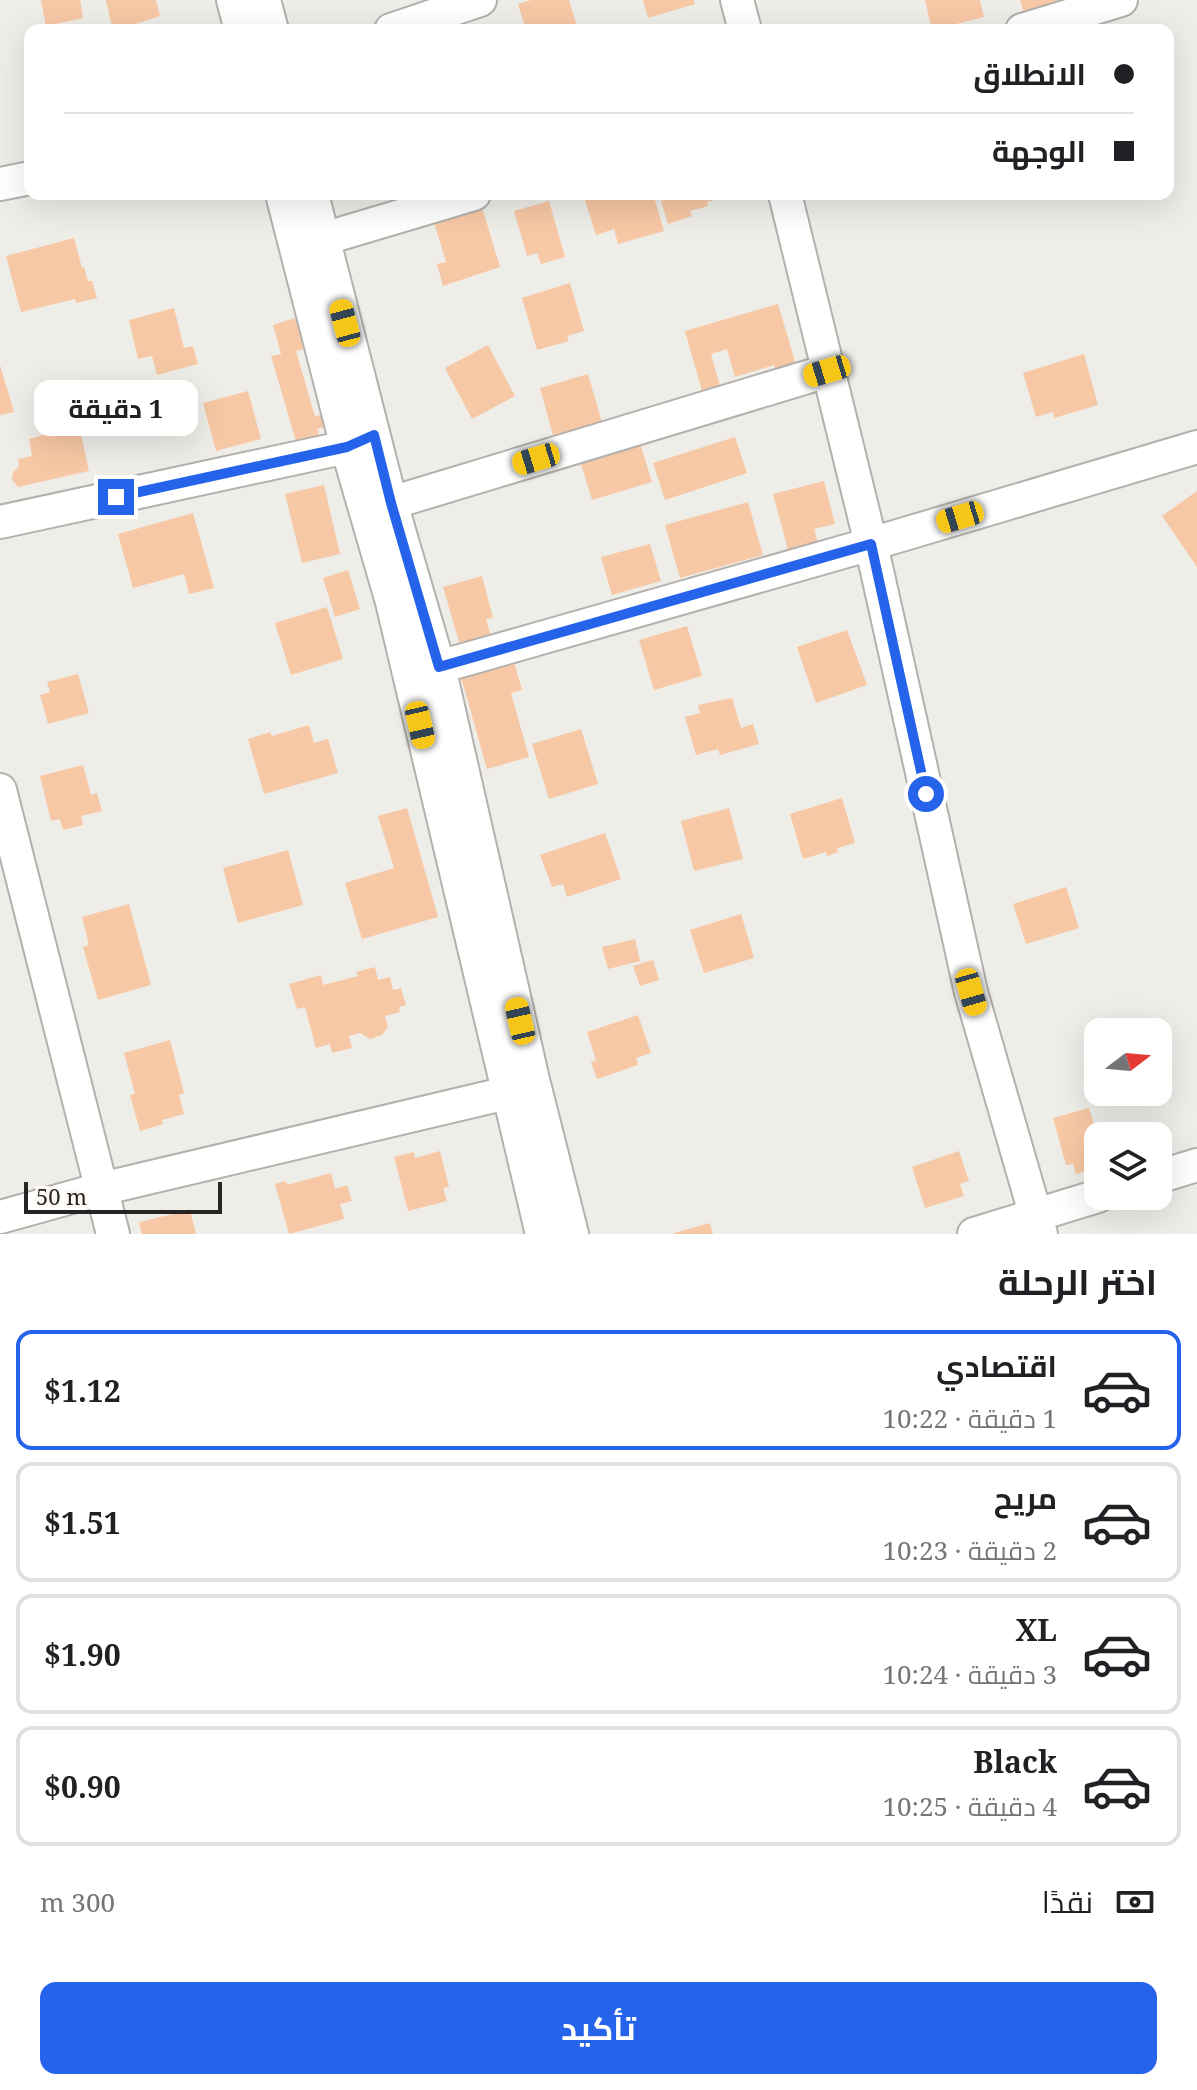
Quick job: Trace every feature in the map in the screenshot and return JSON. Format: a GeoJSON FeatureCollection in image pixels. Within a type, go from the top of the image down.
{"type":"FeatureCollection","features":[{"type":"Feature","properties":{"kind":"street"},"geometry":{"type":"LineString","coordinates":[[233,0],[239,24]]}},
{"type":"Feature","properties":{"kind":"street"},"geometry":{"type":"LineString","coordinates":[[264,0],[270,24]]}},
{"type":"Feature","properties":{"kind":"street"},"geometry":{"type":"LineString","coordinates":[[409,24],[480,0]]}},
{"type":"Feature","properties":{"kind":"street"},"geometry":{"type":"LineString","coordinates":[[737,0],[743,24]]}},
{"type":"Feature","properties":{"kind":"street"},"geometry":{"type":"LineString","coordinates":[[1042,24],[1121,0]]}},
{"type":"Feature","properties":{"kind":"street"},"geometry":{"type":"LineString","coordinates":[[0,184],[24,179]]}},
{"type":"Feature","properties":{"kind":"street"},"geometry":{"type":"LineString","coordinates":[[284,200],[361,441],[391,503],[439,667],[520,1086],[542,1234]]}},
{"type":"Feature","properties":{"kind":"street"},"geometry":{"type":"LineString","coordinates":[[313,200],[392,602],[520,1086],[572,1234]]}},
{"type":"Feature","properties":{"kind":"street"},"geometry":{"type":"LineString","coordinates":[[323,239],[454,200]]}},
{"type":"Feature","properties":{"kind":"street"},"geometry":{"type":"LineString","coordinates":[[786,200],[871,544],[971,992],[1038,1224]]}},
{"type":"Feature","properties":{"kind":"street"},"geometry":{"type":"LineString","coordinates":[[391,503],[827,371]]}},
{"type":"Feature","properties":{"kind":"street"},"geometry":{"type":"LineString","coordinates":[[0,522],[361,441]]}},
{"type":"Feature","properties":{"kind":"street"},"geometry":{"type":"LineString","coordinates":[[439,667],[1197,447]]}},
{"type":"Feature","properties":{"kind":"street"},"geometry":{"type":"LineString","coordinates":[[0,790],[113,1234]]}},
{"type":"Feature","properties":{"kind":"street"},"geometry":{"type":"LineString","coordinates":[[0,1217],[101,1189],[520,1086]]}},
{"type":"Feature","properties":{"kind":"street"},"geometry":{"type":"LineString","coordinates":[[1172,1173],[1197,1165]]}},
{"type":"Feature","properties":{"kind":"street"},"geometry":{"type":"LineString","coordinates":[[974,1234],[1038,1224],[1084,1203]]}},
{"type":"Feature","properties":{"kind":"building"},"geometry":{"type":"Polygon","coordinates":[[[41,0],[80,0],[83,18],[46,24],[41,0]]]}},
{"type":"Feature","properties":{"kind":"building"},"geometry":{"type":"Polygon","coordinates":[[[106,0],[156,0],[160,16],[135,24],[111,24],[106,0]]]}},
{"type":"Feature","properties":{"kind":"building"},"geometry":{"type":"Polygon","coordinates":[[[531,0],[569,0],[576,24],[524,24],[518,4],[531,0]]]}},
{"type":"Feature","properties":{"kind":"building"},"geometry":{"type":"Polygon","coordinates":[[[643,0],[694,0],[695,4],[648,18],[643,0]]]}},
{"type":"Feature","properties":{"kind":"building"},"geometry":{"type":"Polygon","coordinates":[[[925,0],[980,0],[984,17],[956,24],[931,24],[925,0]]]}},
{"type":"Feature","properties":{"kind":"building"},"geometry":{"type":"Polygon","coordinates":[[[1020,0],[1063,0],[1063,1],[1024,13],[1020,0]]]}},
{"type":"Feature","properties":{"kind":"building"},"geometry":{"type":"Polygon","coordinates":[[[459,200],[480,200],[500,267],[443,286],[437,264],[446,262],[430,209],[459,200]]]}},
{"type":"Feature","properties":{"kind":"building"},"geometry":{"type":"Polygon","coordinates":[[[585,200],[655,200],[664,231],[618,244],[614,229],[596,235],[585,200]]]}},
{"type":"Feature","properties":{"kind":"building"},"geometry":{"type":"Polygon","coordinates":[[[714,200],[707,202],[708,206],[690,211],[692,216],[668,224],[661,201],[714,200]]]}},
{"type":"Feature","properties":{"kind":"building"},"geometry":{"type":"Polygon","coordinates":[[[549,201],[565,257],[541,264],[537,253],[527,256],[514,211],[549,201]]]}},
{"type":"Feature","properties":{"kind":"building"},"geometry":{"type":"Polygon","coordinates":[[[74,238],[82,268],[88,281],[92,281],[97,298],[76,303],[75,299],[21,312],[6,256],[74,238]]]}},
{"type":"Feature","properties":{"kind":"building"},"geometry":{"type":"Polygon","coordinates":[[[570,283],[584,331],[567,336],[569,341],[537,350],[522,298],[570,283]]]}},
{"type":"Feature","properties":{"kind":"building"},"geometry":{"type":"Polygon","coordinates":[[[778,304],[796,365],[776,371],[774,365],[735,377],[727,349],[711,354],[720,386],[702,391],[685,331],[778,304]]]}},
{"type":"Feature","properties":{"kind":"building"},"geometry":{"type":"Polygon","coordinates":[[[174,308],[184,348],[193,346],[198,364],[157,375],[152,356],[138,359],[129,320],[174,308]]]}},
{"type":"Feature","properties":{"kind":"building"},"geometry":{"type":"Polygon","coordinates":[[[295,318],[304,349],[296,351],[315,417],[322,414],[326,427],[317,429],[319,435],[296,441],[271,356],[281,354],[273,325],[295,318]]]}},
{"type":"Feature","properties":{"kind":"building"},"geometry":{"type":"Polygon","coordinates":[[[488,345],[515,396],[472,419],[445,368],[488,345]]]}},
{"type":"Feature","properties":{"kind":"building"},"geometry":{"type":"Polygon","coordinates":[[[1084,354],[1098,405],[1054,418],[1053,412],[1036,417],[1023,373],[1084,354]]]}},
{"type":"Feature","properties":{"kind":"building"},"geometry":{"type":"Polygon","coordinates":[[[0,365],[14,412],[0,415],[0,365]]]}},
{"type":"Feature","properties":{"kind":"building"},"geometry":{"type":"Polygon","coordinates":[[[588,374],[603,426],[554,439],[540,388],[588,374]]]}},
{"type":"Feature","properties":{"kind":"building"},"geometry":{"type":"Polygon","coordinates":[[[248,391],[261,439],[216,451],[203,403],[248,391]]]}},
{"type":"Feature","properties":{"kind":"building"},"geometry":{"type":"Polygon","coordinates":[[[79,425],[89,471],[18,487],[12,480],[13,472],[19,467],[18,459],[32,456],[29,439],[79,425]]]}},
{"type":"Feature","properties":{"kind":"building"},"geometry":{"type":"Polygon","coordinates":[[[735,437],[747,473],[665,500],[653,463],[735,437]]]}},
{"type":"Feature","properties":{"kind":"building"},"geometry":{"type":"Polygon","coordinates":[[[640,443],[652,482],[592,500],[580,461],[640,443]]]}},
{"type":"Feature","properties":{"kind":"building"},"geometry":{"type":"Polygon","coordinates":[[[824,481],[835,524],[814,529],[818,543],[788,550],[773,494],[824,481]]]}},
{"type":"Feature","properties":{"kind":"building"},"geometry":{"type":"Polygon","coordinates":[[[324,485],[340,554],[302,563],[285,494],[324,485]]]}},
{"type":"Feature","properties":{"kind":"building"},"geometry":{"type":"Polygon","coordinates":[[[1197,491],[1197,567],[1162,516],[1197,491]]]}},
{"type":"Feature","properties":{"kind":"building"},"geometry":{"type":"Polygon","coordinates":[[[748,502],[763,555],[680,578],[665,525],[748,502]]]}},
{"type":"Feature","properties":{"kind":"building"},"geometry":{"type":"Polygon","coordinates":[[[193,513],[214,588],[189,594],[184,574],[133,588],[118,534],[193,513]]]}},
{"type":"Feature","properties":{"kind":"building"},"geometry":{"type":"Polygon","coordinates":[[[650,544],[661,581],[612,595],[601,557],[650,544]]]}},
{"type":"Feature","properties":{"kind":"building"},"geometry":{"type":"Polygon","coordinates":[[[348,570],[360,609],[335,617],[323,578],[348,570]]]}},
{"type":"Feature","properties":{"kind":"building"},"geometry":{"type":"Polygon","coordinates":[[[482,576],[493,618],[486,619],[491,637],[459,642],[443,587],[482,576]]]}},
{"type":"Feature","properties":{"kind":"building"},"geometry":{"type":"Polygon","coordinates":[[[327,607],[343,659],[291,675],[275,623],[327,607]]]}},
{"type":"Feature","properties":{"kind":"building"},"geometry":{"type":"Polygon","coordinates":[[[687,626],[702,676],[654,690],[639,640],[687,626]]]}},
{"type":"Feature","properties":{"kind":"building"},"geometry":{"type":"Polygon","coordinates":[[[847,630],[867,685],[816,703],[797,647],[847,630]]]}},
{"type":"Feature","properties":{"kind":"building"},"geometry":{"type":"Polygon","coordinates":[[[514,662],[522,690],[511,693],[529,757],[487,769],[461,677],[514,662]]]}},
{"type":"Feature","properties":{"kind":"building"},"geometry":{"type":"Polygon","coordinates":[[[78,674],[89,713],[48,724],[40,695],[50,692],[47,682],[78,674]]]}},
{"type":"Feature","properties":{"kind":"building"},"geometry":{"type":"Polygon","coordinates":[[[732,698],[741,728],[753,724],[759,744],[720,755],[718,749],[696,755],[685,717],[700,713],[698,705],[732,698]]]}},
{"type":"Feature","properties":{"kind":"building"},"geometry":{"type":"Polygon","coordinates":[[[309,725],[314,743],[328,739],[338,773],[264,794],[248,739],[270,732],[272,736],[309,725]]]}},
{"type":"Feature","properties":{"kind":"building"},"geometry":{"type":"Polygon","coordinates":[[[581,729],[598,784],[549,799],[532,744],[581,729]]]}},
{"type":"Feature","properties":{"kind":"building"},"geometry":{"type":"Polygon","coordinates":[[[83,765],[91,795],[97,793],[102,811],[81,816],[83,825],[63,830],[60,819],[51,821],[40,776],[83,765]]]}},
{"type":"Feature","properties":{"kind":"building"},"geometry":{"type":"Polygon","coordinates":[[[842,798],[855,843],[837,848],[838,852],[827,856],[826,852],[803,859],[790,814],[842,798]]]}},
{"type":"Feature","properties":{"kind":"building"},"geometry":{"type":"Polygon","coordinates":[[[407,808],[438,917],[362,939],[345,883],[394,868],[378,816],[407,808]]]}},
{"type":"Feature","properties":{"kind":"building"},"geometry":{"type":"Polygon","coordinates":[[[729,808],[743,859],[694,871],[681,821],[729,808]]]}},
{"type":"Feature","properties":{"kind":"building"},"geometry":{"type":"Polygon","coordinates":[[[605,833],[621,879],[567,897],[563,884],[552,887],[540,855],[605,833]]]}},
{"type":"Feature","properties":{"kind":"building"},"geometry":{"type":"Polygon","coordinates":[[[288,850],[303,905],[238,923],[223,868],[288,850]]]}},
{"type":"Feature","properties":{"kind":"building"},"geometry":{"type":"Polygon","coordinates":[[[1066,887],[1079,928],[1026,944],[1013,904],[1066,887]]]}},
{"type":"Feature","properties":{"kind":"building"},"geometry":{"type":"Polygon","coordinates":[[[129,904],[151,985],[98,1000],[83,947],[89,945],[82,917],[129,904]]]}},
{"type":"Feature","properties":{"kind":"building"},"geometry":{"type":"Polygon","coordinates":[[[741,914],[754,958],[704,973],[690,930],[741,914]]]}},
{"type":"Feature","properties":{"kind":"building"},"geometry":{"type":"Polygon","coordinates":[[[635,939],[640,961],[608,969],[602,947],[635,939]]]}},
{"type":"Feature","properties":{"kind":"building"},"geometry":{"type":"Polygon","coordinates":[[[653,960],[659,980],[640,986],[633,966],[653,960]]]}},
{"type":"Feature","properties":{"kind":"building"},"geometry":{"type":"Polygon","coordinates":[[[375,967],[378,980],[390,977],[393,990],[401,988],[406,1005],[399,1007],[400,1012],[385,1016],[388,1027],[382,1035],[370,1039],[360,1033],[349,1036],[352,1048],[332,1053],[330,1044],[316,1048],[305,1007],[297,1009],[289,984],[321,975],[323,985],[358,976],[356,972],[375,967]]]}},
{"type":"Feature","properties":{"kind":"building"},"geometry":{"type":"Polygon","coordinates":[[[638,1015],[651,1053],[636,1058],[638,1065],[597,1079],[591,1062],[596,1060],[587,1032],[638,1015]]]}},
{"type":"Feature","properties":{"kind":"building"},"geometry":{"type":"Polygon","coordinates":[[[170,1040],[184,1093],[179,1095],[184,1114],[140,1131],[130,1095],[135,1094],[124,1053],[170,1040]]]}},
{"type":"Feature","properties":{"kind":"building"},"geometry":{"type":"Polygon","coordinates":[[[1089,1108],[1093,1122],[1084,1122],[1084,1172],[1076,1174],[1073,1164],[1066,1165],[1053,1118],[1089,1108]]]}},
{"type":"Feature","properties":{"kind":"building"},"geometry":{"type":"Polygon","coordinates":[[[440,1151],[449,1187],[443,1188],[447,1201],[408,1211],[394,1157],[414,1152],[415,1158],[440,1151]]]}},
{"type":"Feature","properties":{"kind":"building"},"geometry":{"type":"Polygon","coordinates":[[[959,1151],[969,1181],[960,1184],[964,1196],[925,1208],[912,1167],[959,1151]]]}},
{"type":"Feature","properties":{"kind":"building"},"geometry":{"type":"Polygon","coordinates":[[[331,1173],[335,1189],[347,1185],[352,1201],[340,1204],[344,1219],[289,1234],[275,1184],[286,1181],[287,1185],[331,1173]]]}},
{"type":"Feature","properties":{"kind":"building"},"geometry":{"type":"Polygon","coordinates":[[[190,1210],[196,1234],[142,1234],[139,1222],[190,1210]]]}},
{"type":"Feature","properties":{"kind":"building"},"geometry":{"type":"Polygon","coordinates":[[[710,1223],[713,1234],[674,1234],[674,1233],[710,1223]]]}},
{"type":"Feature","properties":{"kind":"route"},"geometry":{"type":"LineString","coordinates":[[116,497],[347,447],[374,435],[439,667],[871,544],[926,794]]}}]}
